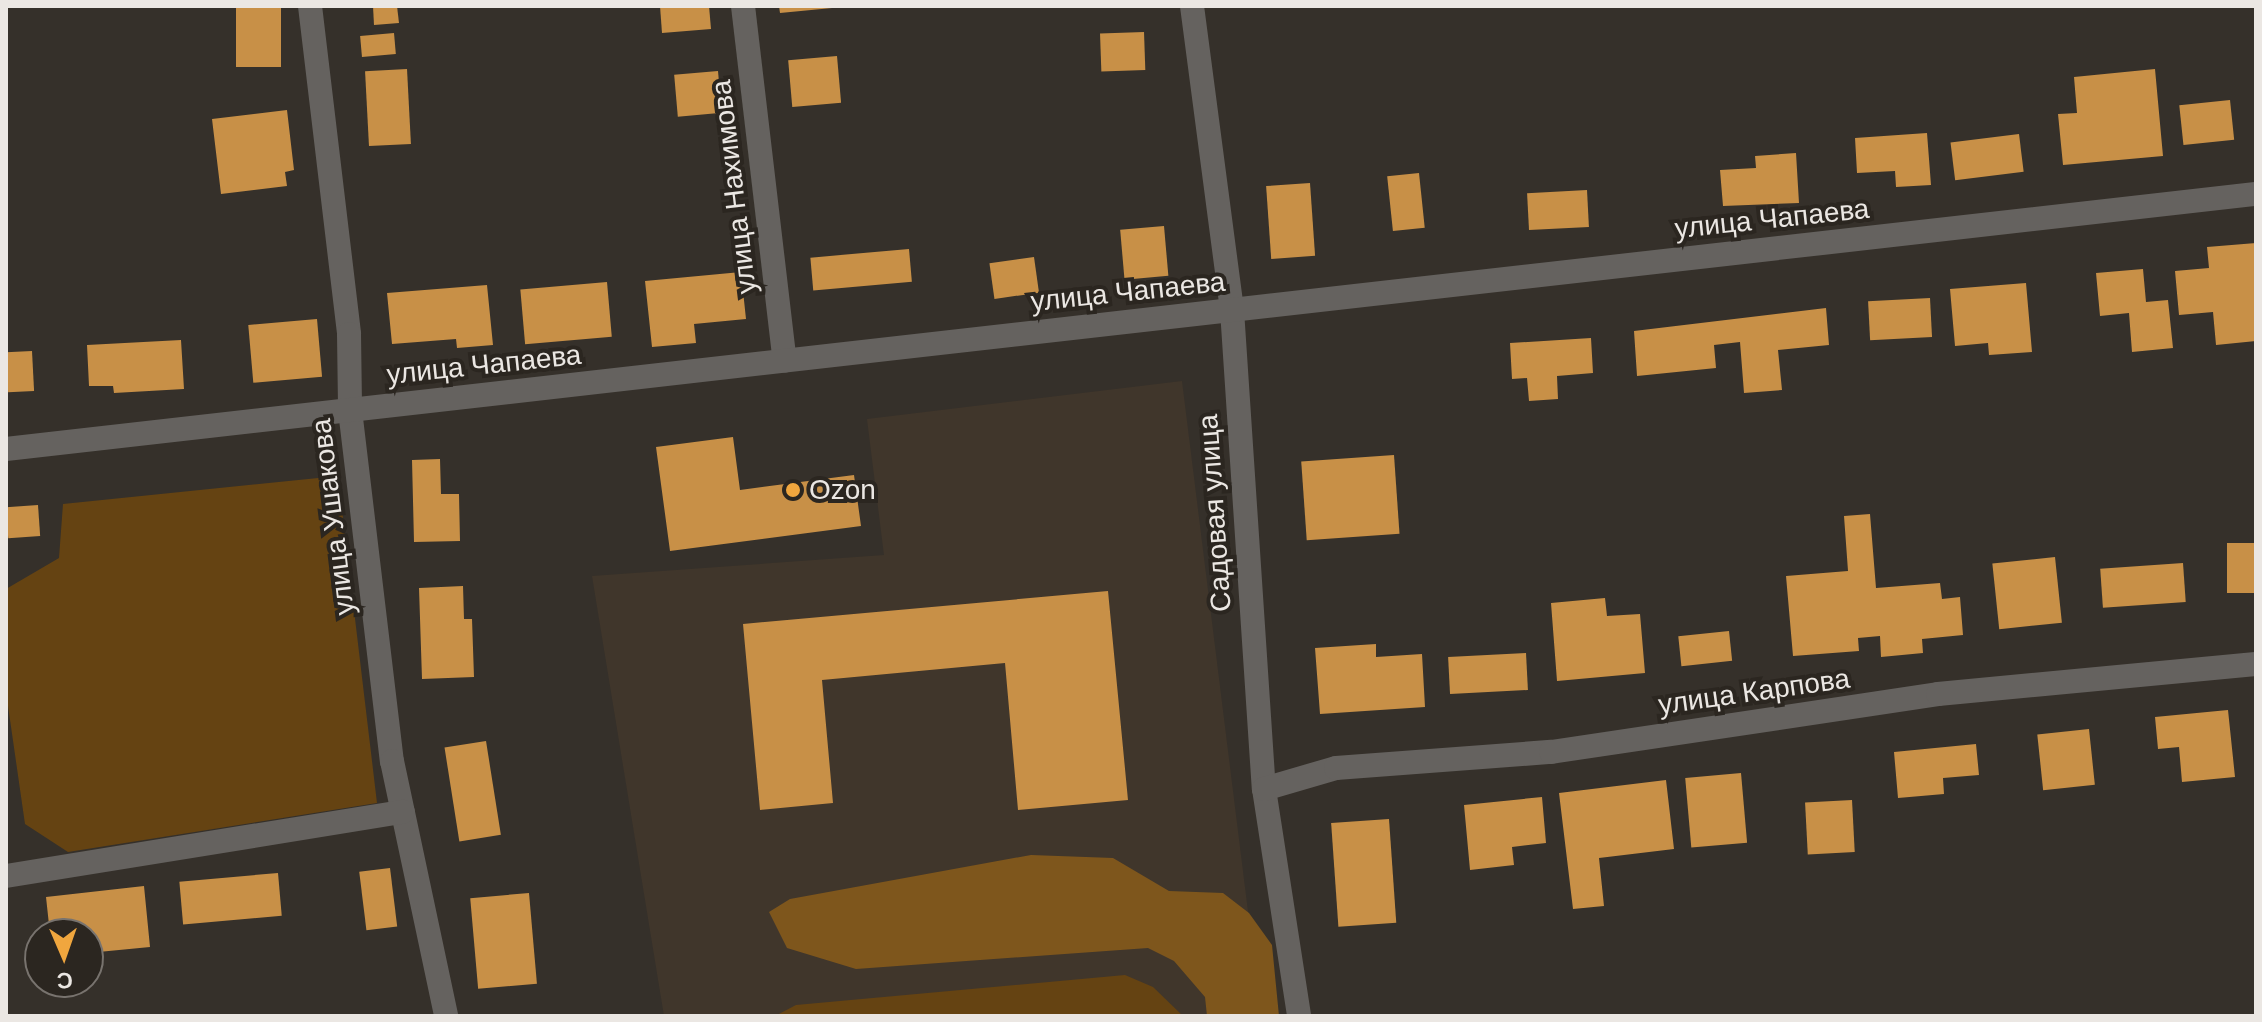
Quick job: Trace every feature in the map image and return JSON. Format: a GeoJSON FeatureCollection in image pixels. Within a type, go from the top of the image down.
{"type":"FeatureCollection","features":[{"type":"Feature","properties":{"kind":"street","name":"улица Ушакова"},"geometry":{"type":"LineString","coordinates":[[310,6],[349,334],[350,410],[392,761],[446,1016]]}},
{"type":"Feature","properties":{"kind":"street","name":"улица Нахимова"},"geometry":{"type":"LineString","coordinates":[[743,6],[785,361]]}},
{"type":"Feature","properties":{"kind":"street","name":"Садовая улица"},"geometry":{"type":"LineString","coordinates":[[1192,6],[1232,310],[1264,789],[1299,1016]]}},
{"type":"Feature","properties":{"kind":"street","name":"улица Чапаева"},"geometry":{"type":"LineString","coordinates":[[6,449],[2256,194]]}},
{"type":"Feature","properties":{"kind":"street","name":"улица Карпова"},"geometry":{"type":"LineString","coordinates":[[1264,789],[1336,768],[1551,752],[1938,694],[2256,664]]}},
{"type":"Feature","properties":{"kind":"street"},"geometry":{"type":"LineString","coordinates":[[6,876],[403,812]]}},
{"type":"Feature","properties":{"kind":"shaded area"},"geometry":{"type":"Polygon","coordinates":[[[1182,381],[1261,1016],[664,1016],[592,576],[884,555],[867,419],[1182,381]]]}},
{"type":"Feature","properties":{"kind":"shaded area"},"geometry":{"type":"Polygon","coordinates":[[[338,476],[377,803],[68,852],[25,824],[6,692],[6,589],[59,558],[63,504],[338,476]]]}},
{"type":"Feature","properties":{"kind":"shaded area"},"geometry":{"type":"Polygon","coordinates":[[[1031,855],[1113,858],[1169,891],[1223,893],[1249,913],[1272,945],[1279,1016],[1207,1016],[1205,997],[1174,961],[1148,948],[856,969],[787,948],[769,912],[790,899],[1031,855]]]}},
{"type":"Feature","properties":{"kind":"shaded area"},"geometry":{"type":"Polygon","coordinates":[[[1125,975],[1153,987],[1183,1016],[775,1016],[796,1005],[1125,975]]]}},
{"type":"Feature","properties":{"kind":"building"},"geometry":{"type":"Polygon","coordinates":[[[236,6],[281,6],[281,67],[236,67],[236,6]]]}},
{"type":"Feature","properties":{"kind":"building"},"geometry":{"type":"Polygon","coordinates":[[[373,6],[397,6],[399,23],[374,25],[373,6]]]}},
{"type":"Feature","properties":{"kind":"building"},"geometry":{"type":"Polygon","coordinates":[[[660,6],[709,6],[711,29],[662,33],[660,6]]]}},
{"type":"Feature","properties":{"kind":"building"},"geometry":{"type":"Polygon","coordinates":[[[779,6],[832,6],[832,8],[780,13],[779,6]]]}},
{"type":"Feature","properties":{"kind":"building"},"geometry":{"type":"Polygon","coordinates":[[[1144,32],[1145,70],[1101,72],[1100,34],[1144,32]]]}},
{"type":"Feature","properties":{"kind":"building"},"geometry":{"type":"Polygon","coordinates":[[[394,33],[396,54],[362,57],[360,36],[394,33]]]}},
{"type":"Feature","properties":{"kind":"building"},"geometry":{"type":"Polygon","coordinates":[[[837,56],[841,103],[792,107],[788,60],[837,56]]]}},
{"type":"Feature","properties":{"kind":"building"},"geometry":{"type":"Polygon","coordinates":[[[407,69],[411,144],[369,146],[365,71],[407,69]]]}},
{"type":"Feature","properties":{"kind":"building"},"geometry":{"type":"Polygon","coordinates":[[[2155,69],[2163,156],[2063,165],[2058,114],[2077,113],[2074,77],[2155,69]]]}},
{"type":"Feature","properties":{"kind":"building"},"geometry":{"type":"Polygon","coordinates":[[[718,71],[722,113],[678,117],[674,75],[718,71]]]}},
{"type":"Feature","properties":{"kind":"building"},"geometry":{"type":"Polygon","coordinates":[[[2230,100],[2234,140],[2183,145],[2179,105],[2230,100]]]}},
{"type":"Feature","properties":{"kind":"building"},"geometry":{"type":"Polygon","coordinates":[[[287,110],[294,170],[285,172],[287,186],[221,194],[212,119],[287,110]]]}},
{"type":"Feature","properties":{"kind":"building"},"geometry":{"type":"Polygon","coordinates":[[[1927,133],[1931,185],[1896,187],[1895,171],[1857,173],[1855,138],[1927,133]]]}},
{"type":"Feature","properties":{"kind":"building"},"geometry":{"type":"Polygon","coordinates":[[[2019,134],[2024,172],[1955,180],[1951,142],[2019,134]]]}},
{"type":"Feature","properties":{"kind":"building"},"geometry":{"type":"Polygon","coordinates":[[[1796,153],[1799,203],[1723,206],[1720,170],[1756,168],[1755,156],[1796,153]]]}},
{"type":"Feature","properties":{"kind":"building"},"geometry":{"type":"Polygon","coordinates":[[[1419,173],[1425,228],[1393,231],[1387,176],[1419,173]]]}},
{"type":"Feature","properties":{"kind":"building"},"geometry":{"type":"Polygon","coordinates":[[[1310,183],[1315,256],[1271,259],[1266,186],[1310,183]]]}},
{"type":"Feature","properties":{"kind":"building"},"geometry":{"type":"Polygon","coordinates":[[[1587,190],[1589,227],[1529,230],[1527,193],[1587,190]]]}},
{"type":"Feature","properties":{"kind":"building"},"geometry":{"type":"Polygon","coordinates":[[[1164,226],[1168,276],[1125,280],[1120,230],[1164,226]]]}},
{"type":"Feature","properties":{"kind":"building"},"geometry":{"type":"Polygon","coordinates":[[[2256,243],[2256,341],[2216,345],[2213,312],[2179,315],[2175,271],[2209,268],[2207,247],[2256,243]]]}},
{"type":"Feature","properties":{"kind":"building"},"geometry":{"type":"Polygon","coordinates":[[[909,249],[912,282],[813,291],[810,258],[909,249]]]}},
{"type":"Feature","properties":{"kind":"building"},"geometry":{"type":"Polygon","coordinates":[[[1034,257],[1039,293],[994,299],[989,263],[1034,257]]]}},
{"type":"Feature","properties":{"kind":"building"},"geometry":{"type":"Polygon","coordinates":[[[2143,269],[2146,302],[2168,300],[2173,348],[2132,352],[2129,313],[2100,316],[2096,273],[2143,269]]]}},
{"type":"Feature","properties":{"kind":"building"},"geometry":{"type":"Polygon","coordinates":[[[741,272],[746,319],[694,324],[696,343],[652,347],[645,281],[741,272]]]}},
{"type":"Feature","properties":{"kind":"building"},"geometry":{"type":"Polygon","coordinates":[[[607,282],[612,337],[525,344],[520,290],[607,282]]]}},
{"type":"Feature","properties":{"kind":"building"},"geometry":{"type":"Polygon","coordinates":[[[2026,283],[2032,352],[1989,355],[1988,343],[1955,346],[1950,289],[2026,283]]]}},
{"type":"Feature","properties":{"kind":"building"},"geometry":{"type":"Polygon","coordinates":[[[487,285],[493,345],[457,348],[456,339],[392,344],[387,293],[487,285]]]}},
{"type":"Feature","properties":{"kind":"building"},"geometry":{"type":"Polygon","coordinates":[[[1930,298],[1932,337],[1870,340],[1868,301],[1930,298]]]}},
{"type":"Feature","properties":{"kind":"building"},"geometry":{"type":"Polygon","coordinates":[[[1826,308],[1829,345],[1778,350],[1782,390],[1744,393],[1740,342],[1714,345],[1716,368],[1637,376],[1634,331],[1826,308]]]}},
{"type":"Feature","properties":{"kind":"building"},"geometry":{"type":"Polygon","coordinates":[[[317,319],[322,377],[253,383],[248,325],[317,319]]]}},
{"type":"Feature","properties":{"kind":"building"},"geometry":{"type":"Polygon","coordinates":[[[1591,338],[1593,373],[1557,376],[1558,399],[1529,401],[1527,378],[1512,379],[1510,343],[1591,338]]]}},
{"type":"Feature","properties":{"kind":"building"},"geometry":{"type":"Polygon","coordinates":[[[181,340],[184,389],[114,393],[113,386],[89,386],[87,345],[181,340]]]}},
{"type":"Feature","properties":{"kind":"building"},"geometry":{"type":"Polygon","coordinates":[[[32,351],[34,391],[8,392],[6,352],[32,351]]]}},
{"type":"Feature","properties":{"kind":"building"},"geometry":{"type":"Polygon","coordinates":[[[733,437],[740,490],[854,475],[861,526],[670,551],[656,447],[733,437]]]}},
{"type":"Feature","properties":{"kind":"building"},"geometry":{"type":"Polygon","coordinates":[[[1394,455],[1400,534],[1307,540],[1301,461],[1394,455]]]}},
{"type":"Feature","properties":{"kind":"building"},"geometry":{"type":"Polygon","coordinates":[[[440,459],[441,494],[459,494],[460,541],[414,542],[412,460],[440,459]]]}},
{"type":"Feature","properties":{"kind":"building"},"geometry":{"type":"Polygon","coordinates":[[[38,505],[40,536],[8,538],[6,507],[38,505]]]}},
{"type":"Feature","properties":{"kind":"building"},"geometry":{"type":"Polygon","coordinates":[[[1870,514],[1876,588],[1940,583],[1942,599],[1960,597],[1963,635],[1922,639],[1923,653],[1881,657],[1880,636],[1858,638],[1859,651],[1793,656],[1786,576],[1848,571],[1844,516],[1870,514]]]}},
{"type":"Feature","properties":{"kind":"building"},"geometry":{"type":"Polygon","coordinates":[[[2227,543],[2256,543],[2256,593],[2227,593],[2227,543]]]}},
{"type":"Feature","properties":{"kind":"building"},"geometry":{"type":"Polygon","coordinates":[[[2055,557],[2062,623],[1999,629],[1992,564],[2055,557]]]}},
{"type":"Feature","properties":{"kind":"building"},"geometry":{"type":"Polygon","coordinates":[[[2183,563],[2186,602],[2103,608],[2100,569],[2183,563]]]}},
{"type":"Feature","properties":{"kind":"building"},"geometry":{"type":"Polygon","coordinates":[[[463,586],[464,619],[472,619],[474,677],[422,679],[419,588],[463,586]]]}},
{"type":"Feature","properties":{"kind":"building"},"geometry":{"type":"Polygon","coordinates":[[[1108,591],[1128,800],[1018,810],[1005,663],[822,680],[833,803],[760,810],[743,624],[1108,591]]]}},
{"type":"Feature","properties":{"kind":"building"},"geometry":{"type":"Polygon","coordinates":[[[1605,598],[1607,616],[1640,614],[1645,673],[1557,681],[1551,603],[1605,598]]]}},
{"type":"Feature","properties":{"kind":"building"},"geometry":{"type":"Polygon","coordinates":[[[1729,631],[1732,661],[1681,666],[1678,636],[1729,631]]]}},
{"type":"Feature","properties":{"kind":"building"},"geometry":{"type":"Polygon","coordinates":[[[1376,644],[1376,657],[1422,654],[1425,707],[1320,714],[1315,648],[1376,644]]]}},
{"type":"Feature","properties":{"kind":"building"},"geometry":{"type":"Polygon","coordinates":[[[1526,653],[1528,690],[1450,694],[1448,657],[1526,653]]]}},
{"type":"Feature","properties":{"kind":"building"},"geometry":{"type":"Polygon","coordinates":[[[2228,710],[2235,777],[2182,782],[2179,747],[2158,749],[2155,717],[2228,710]]]}},
{"type":"Feature","properties":{"kind":"building"},"geometry":{"type":"Polygon","coordinates":[[[2089,729],[2095,785],[2043,790],[2037,734],[2089,729]]]}},
{"type":"Feature","properties":{"kind":"building"},"geometry":{"type":"Polygon","coordinates":[[[486,741],[501,835],[459,841],[445,748],[486,741]]]}},
{"type":"Feature","properties":{"kind":"building"},"geometry":{"type":"Polygon","coordinates":[[[1976,744],[1979,775],[1943,778],[1944,794],[1898,798],[1894,752],[1976,744]]]}},
{"type":"Feature","properties":{"kind":"building"},"geometry":{"type":"Polygon","coordinates":[[[1741,773],[1747,843],[1691,848],[1685,778],[1741,773]]]}},
{"type":"Feature","properties":{"kind":"building"},"geometry":{"type":"Polygon","coordinates":[[[1666,780],[1674,849],[1599,858],[1604,906],[1573,909],[1559,793],[1666,780]]]}},
{"type":"Feature","properties":{"kind":"building"},"geometry":{"type":"Polygon","coordinates":[[[1542,797],[1546,843],[1512,847],[1514,865],[1470,870],[1464,805],[1542,797]]]}},
{"type":"Feature","properties":{"kind":"building"},"geometry":{"type":"Polygon","coordinates":[[[1852,800],[1855,852],[1808,854],[1805,802],[1852,800]]]}},
{"type":"Feature","properties":{"kind":"building"},"geometry":{"type":"Polygon","coordinates":[[[1389,819],[1396,923],[1338,927],[1331,823],[1389,819]]]}},
{"type":"Feature","properties":{"kind":"building"},"geometry":{"type":"Polygon","coordinates":[[[390,868],[397,927],[366,930],[359,872],[390,868]]]}},
{"type":"Feature","properties":{"kind":"building"},"geometry":{"type":"Polygon","coordinates":[[[278,873],[282,916],[183,924],[179,882],[278,873]]]}},
{"type":"Feature","properties":{"kind":"building"},"geometry":{"type":"Polygon","coordinates":[[[144,886],[150,947],[104,951],[104,918],[48,918],[46,897],[144,886]]]}},
{"type":"Feature","properties":{"kind":"building"},"geometry":{"type":"Polygon","coordinates":[[[529,893],[537,984],[478,989],[470,898],[529,893]]]}},
{"type":"Feature","properties":{"kind":"place","name":"Ozon"},"geometry":{"type":"Point","coordinates":[793,490]}}]}
